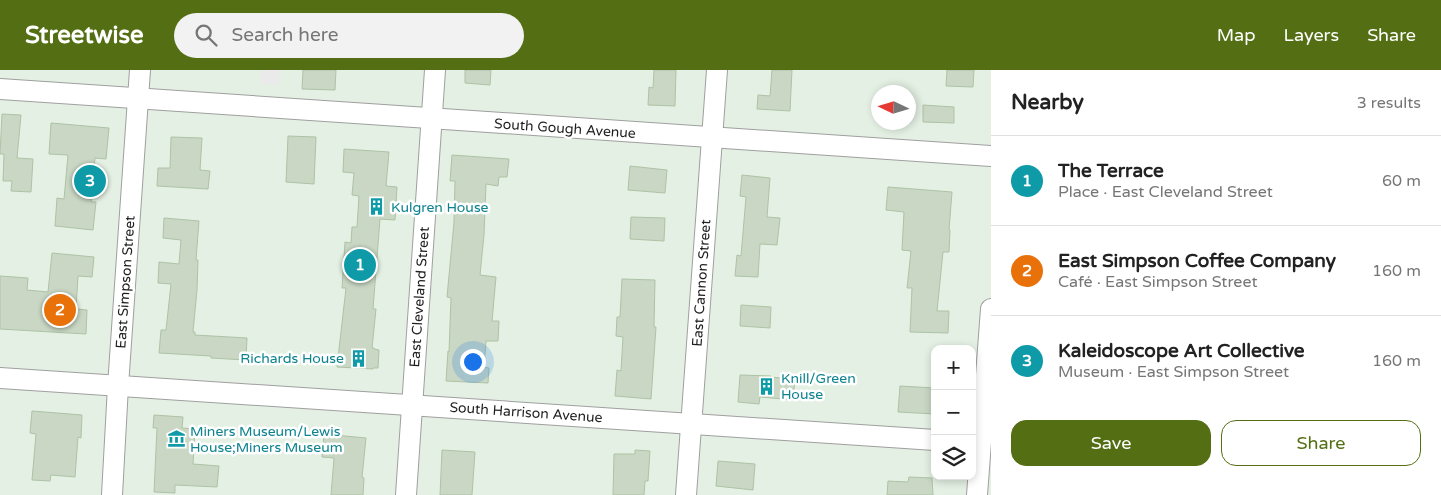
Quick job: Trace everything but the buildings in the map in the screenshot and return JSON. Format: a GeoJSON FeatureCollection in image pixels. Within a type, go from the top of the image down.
{"type":"FeatureCollection","features":[{"type":"Feature","properties":{"kind":"street","name":"East Simpson Street"},"geometry":{"type":"LineString","coordinates":[[112,495],[140,70]]}},
{"type":"Feature","properties":{"kind":"street","name":"East Cleveland Street"},"geometry":{"type":"LineString","coordinates":[[406,495],[435,70]]}},
{"type":"Feature","properties":{"kind":"street","name":"East Cannon Street"},"geometry":{"type":"LineString","coordinates":[[686,495],[717,70]]}},
{"type":"Feature","properties":{"kind":"street","name":"South Gough Avenue"},"geometry":{"type":"LineString","coordinates":[[0,89],[991,156]]}},
{"type":"Feature","properties":{"kind":"street"},"geometry":{"type":"LineString","coordinates":[[977,495],[991,309]]}},
{"type":"Feature","properties":{"kind":"street","name":"South Harrison Avenue"},"geometry":{"type":"LineString","coordinates":[[0,378],[931,440]]}},
{"type":"Feature","properties":{"kind":"shaded area"},"geometry":{"type":"Polygon","coordinates":[[[261,70],[280,70],[278,86],[260,84],[261,70]]]}},
{"type":"Feature","properties":{"kind":"place","name":"Kaleidoscope Art Collective"},"geometry":{"type":"Point","coordinates":[90,181]}},
{"type":"Feature","properties":{"kind":"place","name":"Kulgren House"},"geometry":{"type":"Point","coordinates":[377,207]}},
{"type":"Feature","properties":{"kind":"place","name":"The Terrace"},"geometry":{"type":"Point","coordinates":[360,265]}},
{"type":"Feature","properties":{"kind":"place","name":"East Simpson Coffee Company"},"geometry":{"type":"Point","coordinates":[60,310]}},
{"type":"Feature","properties":{"kind":"place","name":"Richards House"},"geometry":{"type":"Point","coordinates":[358,358]}},
{"type":"Feature","properties":{"kind":"place","name":"Knill/Green House"},"geometry":{"type":"Point","coordinates":[767,386]}},
{"type":"Feature","properties":{"kind":"place","name":"Miners Museum/Lewis House;Miners Museum"},"geometry":{"type":"Point","coordinates":[176,439]}}]}
